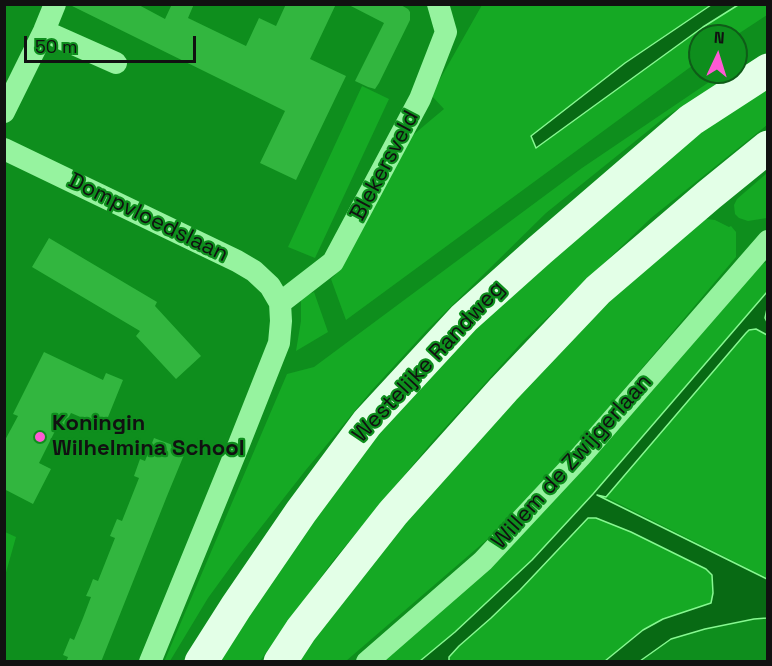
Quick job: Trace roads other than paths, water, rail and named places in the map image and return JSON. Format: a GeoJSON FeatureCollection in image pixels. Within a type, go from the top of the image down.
{"type":"FeatureCollection","features":[{"type":"Feature","properties":{"kind":"main road","name":"Westelijke Randweg"},"geometry":{"type":"LineString","coordinates":[[201,662],[301,512],[367,423],[464,318],[691,120],[768,70]]}},
{"type":"Feature","properties":{"kind":"main road"},"geometry":{"type":"LineString","coordinates":[[280,662],[300,630],[393,513],[512,380],[598,290],[768,147]]}},
{"type":"Feature","properties":{"kind":"street"},"geometry":{"type":"LineString","coordinates":[[4,112],[55,4]]}},
{"type":"Feature","properties":{"kind":"street","name":"Blekersveld"},"geometry":{"type":"LineString","coordinates":[[280,303],[333,262],[420,99],[446,32],[438,4]]}},
{"type":"Feature","properties":{"kind":"street"},"geometry":{"type":"LineString","coordinates":[[44,31],[116,63]]}},
{"type":"Feature","properties":{"kind":"street","name":"Dompvloedslaan"},"geometry":{"type":"LineString","coordinates":[[4,148],[237,261],[254,271],[270,286],[280,303]]}},
{"type":"Feature","properties":{"kind":"street","name":"Willem de Zwijgerlaan"},"geometry":{"type":"LineString","coordinates":[[367,662],[483,561],[580,457],[765,244]]}},
{"type":"Feature","properties":{"kind":"street"},"geometry":{"type":"LineString","coordinates":[[150,662],[279,343],[280,303]]}},
{"type":"Feature","properties":{"kind":"place","name":"Koningin Wilhelmina School"},"geometry":{"type":"Point","coordinates":[40,437]}}]}
